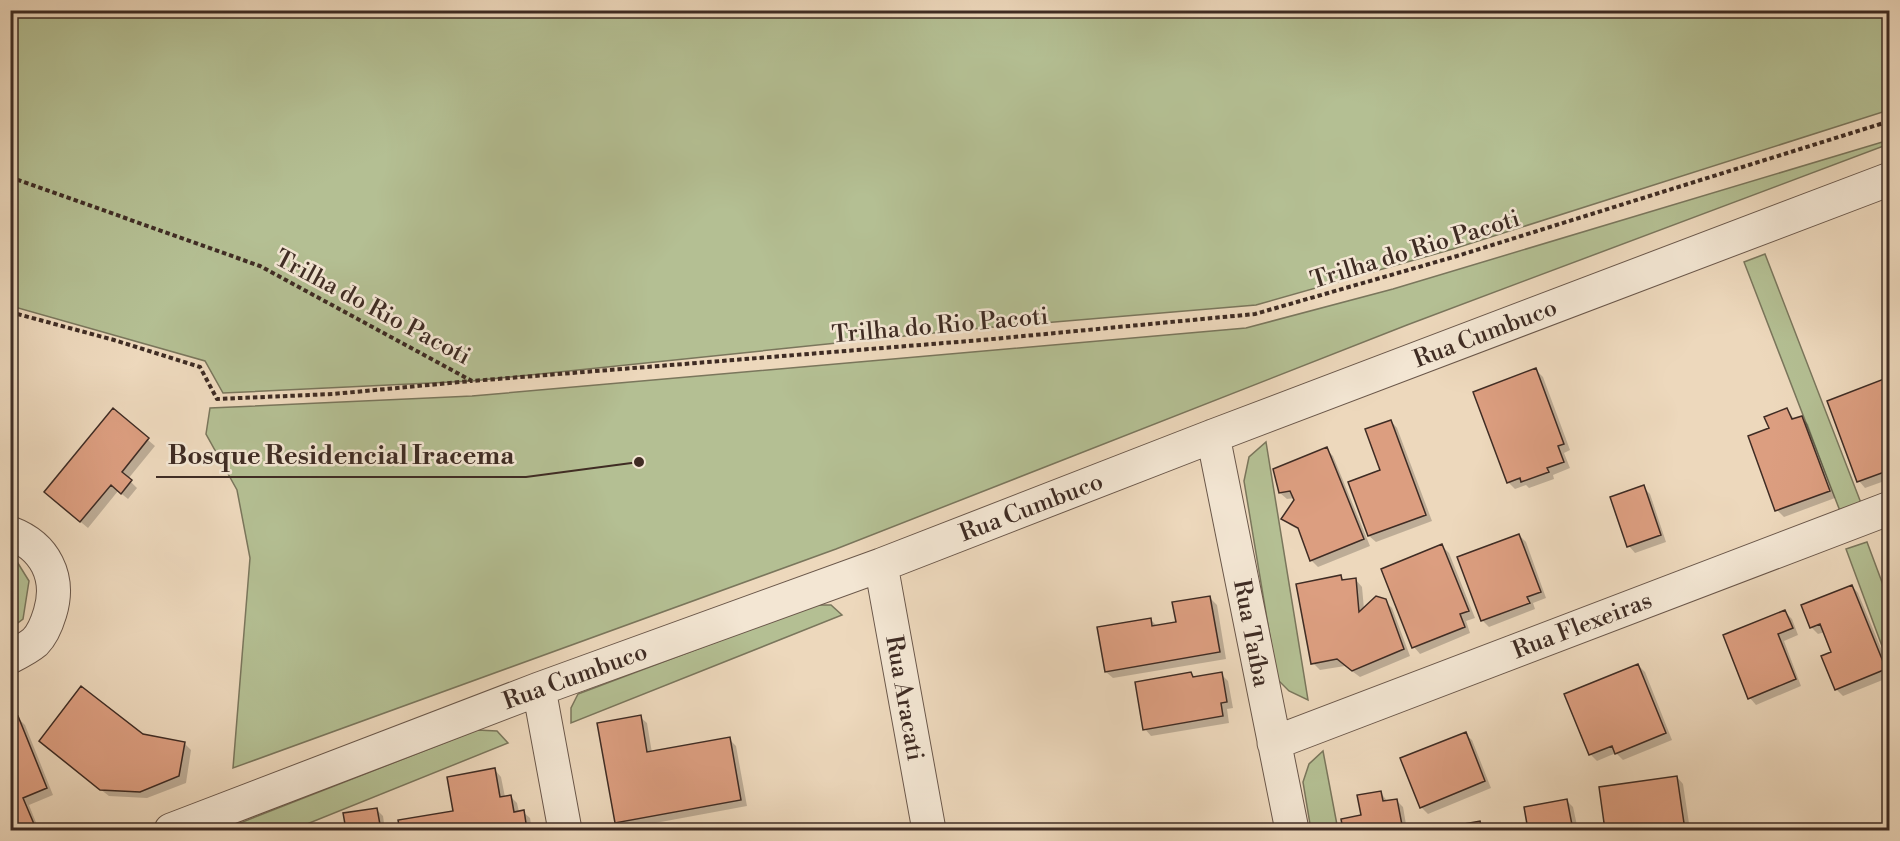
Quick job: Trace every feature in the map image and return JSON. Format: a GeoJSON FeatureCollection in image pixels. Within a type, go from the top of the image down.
{"type":"FeatureCollection","features":[{"type":"Feature","properties":{"kind":"street","name":"Rua Cumbuco"},"geometry":{"type":"LineString","coordinates":[[186,828],[539,689],[881,565],[1213,436],[1890,179]]}},
{"type":"Feature","properties":{"kind":"street","name":"Rua Taíba"},"geometry":{"type":"LineString","coordinates":[[1213,436],[1292,831]]}},
{"type":"Feature","properties":{"kind":"street","name":"Rua Flexeiras"},"geometry":{"type":"LineString","coordinates":[[1274,742],[1890,508]]}},
{"type":"Feature","properties":{"kind":"street"},"geometry":{"type":"LineString","coordinates":[[10,533],[24,538],[41,555],[50,568],[54,580],[54,599],[45,628],[34,642],[10,657]]}},
{"type":"Feature","properties":{"kind":"street","name":"Rua Aracati"},"geometry":{"type":"LineString","coordinates":[[881,565],[928,831]]}},
{"type":"Feature","properties":{"kind":"street"},"geometry":{"type":"LineString","coordinates":[[539,689],[566,831]]}},
{"type":"Feature","properties":{"kind":"path","name":"Trilha do Rio Pacoti"},"geometry":{"type":"LineString","coordinates":[[10,177],[260,266],[472,381],[970,341],[1255,314],[1469,252],[1890,121]]}},
{"type":"Feature","properties":{"kind":"path"},"geometry":{"type":"LineString","coordinates":[[10,312],[114,340],[200,367],[217,399],[333,394],[472,381]]}},
{"type":"Feature","properties":{"kind":"green space"},"geometry":{"type":"Polygon","coordinates":[[[10,11],[1889,11],[1889,110],[1453,249],[1256,305],[982,328],[472,381],[223,393],[205,361],[11,306],[10,11]]]}},
{"type":"Feature","properties":{"kind":"green space"},"geometry":{"type":"Polygon","coordinates":[[[1889,140],[1889,144],[1407,325],[836,549],[233,768],[250,558],[237,490],[206,434],[210,408],[472,396],[1246,328],[1393,289],[1889,140]]]}},
{"type":"Feature","properties":{"kind":"green space"},"geometry":{"type":"Polygon","coordinates":[[[1765,254],[1861,503],[1840,511],[1744,262],[1765,254]]]}},
{"type":"Feature","properties":{"kind":"green space"},"geometry":{"type":"Polygon","coordinates":[[[1266,442],[1308,700],[1289,691],[1277,679],[1244,481],[1249,457],[1266,442]]]}},
{"type":"Feature","properties":{"kind":"green space"},"geometry":{"type":"Polygon","coordinates":[[[1867,542],[1889,601],[1889,665],[1846,549],[1867,542]]]}},
{"type":"Feature","properties":{"kind":"green space"},"geometry":{"type":"Polygon","coordinates":[[[11,552],[29,581],[23,619],[11,628],[11,552]]]}},
{"type":"Feature","properties":{"kind":"green space"},"geometry":{"type":"Polygon","coordinates":[[[814,605],[831,605],[842,615],[571,723],[571,708],[578,694],[814,605]]]}},
{"type":"Feature","properties":{"kind":"green space"},"geometry":{"type":"Polygon","coordinates":[[[477,730],[497,731],[508,743],[292,830],[232,830],[235,825],[477,730]]]}},
{"type":"Feature","properties":{"kind":"green space"},"geometry":{"type":"Polygon","coordinates":[[[1323,751],[1338,830],[1311,830],[1303,782],[1309,764],[1323,751]]]}},
{"type":"Feature","properties":{"kind":"building"},"geometry":{"type":"Polygon","coordinates":[[[1536,368],[1564,444],[1558,446],[1564,462],[1547,468],[1549,472],[1521,482],[1520,478],[1507,483],[1473,392],[1536,368]]]}},
{"type":"Feature","properties":{"kind":"building"},"geometry":{"type":"Polygon","coordinates":[[[1889,377],[1890,470],[1857,482],[1827,401],[1889,377]]]}},
{"type":"Feature","properties":{"kind":"building"},"geometry":{"type":"Polygon","coordinates":[[[113,408],[149,438],[122,472],[132,480],[121,494],[111,485],[80,522],[44,492],[113,408]]]}},
{"type":"Feature","properties":{"kind":"building"},"geometry":{"type":"Polygon","coordinates":[[[1787,408],[1792,419],[1802,416],[1830,491],[1775,511],[1748,436],[1769,428],[1764,417],[1787,408]]]}},
{"type":"Feature","properties":{"kind":"building"},"geometry":{"type":"Polygon","coordinates":[[[1391,420],[1426,515],[1368,536],[1348,482],[1380,470],[1365,429],[1391,420]]]}},
{"type":"Feature","properties":{"kind":"building"},"geometry":{"type":"Polygon","coordinates":[[[1327,447],[1364,539],[1310,561],[1298,528],[1281,519],[1294,500],[1290,491],[1279,493],[1273,469],[1327,447]]]}},
{"type":"Feature","properties":{"kind":"building"},"geometry":{"type":"Polygon","coordinates":[[[1644,485],[1661,535],[1627,547],[1610,497],[1644,485]]]}},
{"type":"Feature","properties":{"kind":"building"},"geometry":{"type":"Polygon","coordinates":[[[1519,534],[1541,592],[1527,597],[1530,603],[1481,621],[1457,557],[1519,534]]]}},
{"type":"Feature","properties":{"kind":"building"},"geometry":{"type":"Polygon","coordinates":[[[1442,544],[1469,611],[1460,614],[1465,627],[1412,648],[1381,569],[1442,544]]]}},
{"type":"Feature","properties":{"kind":"building"},"geometry":{"type":"Polygon","coordinates":[[[1341,575],[1342,580],[1356,578],[1359,612],[1376,596],[1386,599],[1404,649],[1352,671],[1337,659],[1311,664],[1296,584],[1341,575]]]}},
{"type":"Feature","properties":{"kind":"building"},"geometry":{"type":"Polygon","coordinates":[[[1852,585],[1886,669],[1835,690],[1821,656],[1831,652],[1820,624],[1810,628],[1801,605],[1852,585]]]}},
{"type":"Feature","properties":{"kind":"building"},"geometry":{"type":"Polygon","coordinates":[[[1210,596],[1220,652],[1105,672],[1097,627],[1151,618],[1152,626],[1176,622],[1172,602],[1210,596]]]}},
{"type":"Feature","properties":{"kind":"building"},"geometry":{"type":"Polygon","coordinates":[[[1785,610],[1793,628],[1778,634],[1796,679],[1748,699],[1723,635],[1785,610]]]}},
{"type":"Feature","properties":{"kind":"building"},"geometry":{"type":"Polygon","coordinates":[[[1638,664],[1666,733],[1615,754],[1612,746],[1589,755],[1564,694],[1638,664]]]}},
{"type":"Feature","properties":{"kind":"building"},"geometry":{"type":"Polygon","coordinates":[[[1191,672],[1193,677],[1222,672],[1227,702],[1221,703],[1223,716],[1143,730],[1135,682],[1191,672]]]}},
{"type":"Feature","properties":{"kind":"building"},"geometry":{"type":"Polygon","coordinates":[[[81,686],[143,734],[185,742],[179,776],[140,792],[100,790],[39,741],[81,686]]]}},
{"type":"Feature","properties":{"kind":"building"},"geometry":{"type":"Polygon","coordinates":[[[641,715],[647,752],[730,737],[741,800],[615,823],[597,723],[641,715]]]}},
{"type":"Feature","properties":{"kind":"building"},"geometry":{"type":"Polygon","coordinates":[[[18,716],[47,788],[23,798],[34,824],[10,830],[10,718],[18,716]]]}},
{"type":"Feature","properties":{"kind":"building"},"geometry":{"type":"Polygon","coordinates":[[[1466,732],[1485,781],[1420,808],[1400,758],[1466,732]]]}},
{"type":"Feature","properties":{"kind":"building"},"geometry":{"type":"Polygon","coordinates":[[[495,768],[500,797],[511,795],[514,812],[524,810],[527,830],[400,830],[398,820],[453,811],[447,777],[495,768]]]}},
{"type":"Feature","properties":{"kind":"building"},"geometry":{"type":"Polygon","coordinates":[[[1677,776],[1685,830],[1605,830],[1599,787],[1677,776]]]}},
{"type":"Feature","properties":{"kind":"building"},"geometry":{"type":"Polygon","coordinates":[[[1381,791],[1383,801],[1397,799],[1403,830],[1343,830],[1341,819],[1361,815],[1357,795],[1381,791]]]}},
{"type":"Feature","properties":{"kind":"building"},"geometry":{"type":"Polygon","coordinates":[[[1567,799],[1573,830],[1528,830],[1524,807],[1567,799]]]}},
{"type":"Feature","properties":{"kind":"building"},"geometry":{"type":"Polygon","coordinates":[[[377,808],[381,830],[346,830],[343,813],[377,808]]]}},
{"type":"Feature","properties":{"kind":"building"},"geometry":{"type":"Polygon","coordinates":[[[1480,821],[1482,830],[1430,830],[1480,821]]]}},
{"type":"Feature","properties":{"kind":"place","name":"Bosque Residencial Iracema"},"geometry":{"type":"Point","coordinates":[639,462]}}]}
